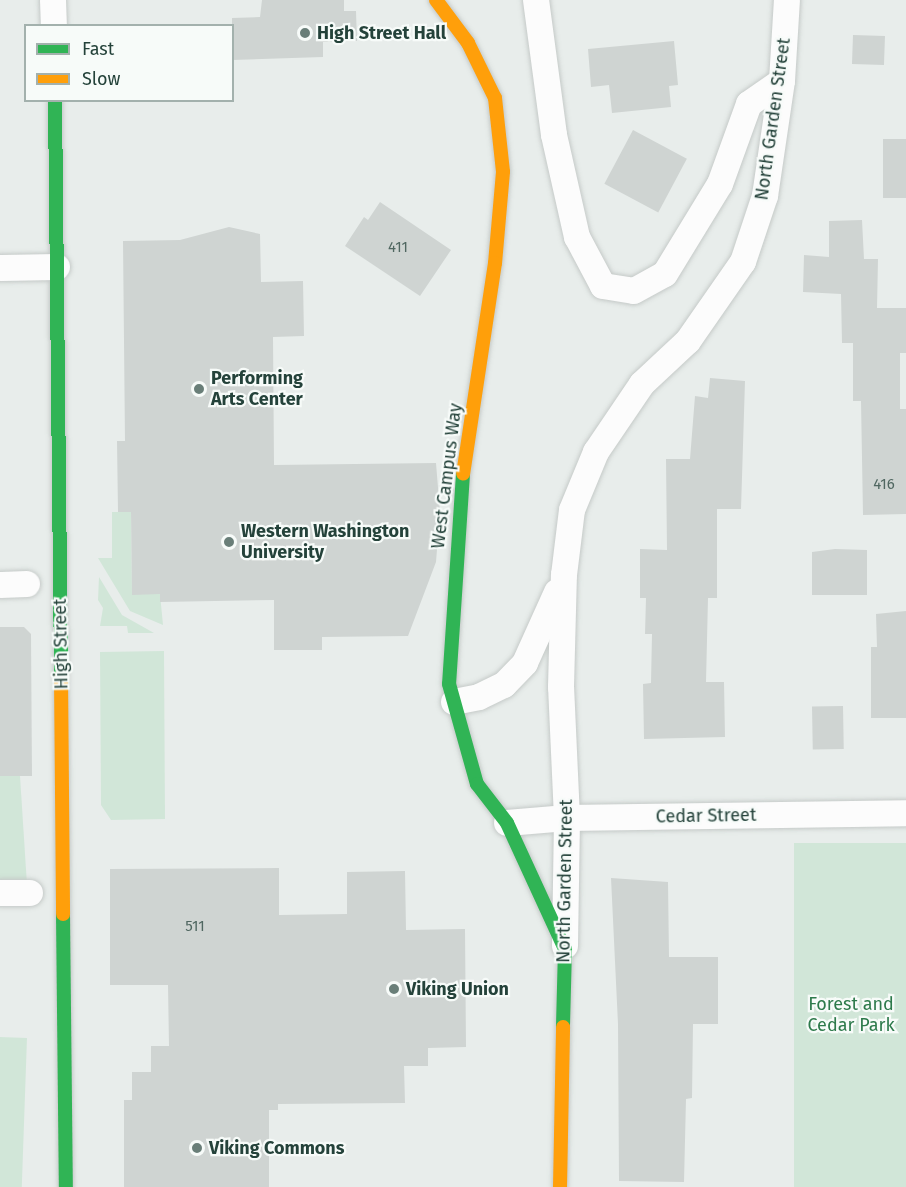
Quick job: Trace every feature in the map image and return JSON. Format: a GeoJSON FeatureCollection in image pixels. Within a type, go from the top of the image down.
{"type":"FeatureCollection","features":[{"type":"Feature","properties":{"kind":"street"},"geometry":{"type":"LineString","coordinates":[[53,0],[54,24]]}},
{"type":"Feature","properties":{"kind":"street","name":"West Campus Way"},"geometry":{"type":"LineString","coordinates":[[436,0],[468,44],[495,98],[503,172],[495,263],[461,486],[449,684],[477,784],[507,823],[565,949]]}},
{"type":"Feature","properties":{"kind":"street"},"geometry":{"type":"LineString","coordinates":[[536,0],[554,135],[577,237],[603,286],[634,291],[666,274],[720,184],[749,104],[782,81]]}},
{"type":"Feature","properties":{"kind":"street","name":"North Garden Street"},"geometry":{"type":"LineString","coordinates":[[561,1187],[567,818],[561,687],[564,575],[572,510],[597,452],[642,384],[688,342],[743,262],[765,196],[782,81],[787,0]]}},
{"type":"Feature","properties":{"kind":"street","name":"High Street"},"geometry":{"type":"LineString","coordinates":[[55,102],[66,1187]]}},
{"type":"Feature","properties":{"kind":"street"},"geometry":{"type":"LineString","coordinates":[[0,268],[57,267]]}},
{"type":"Feature","properties":{"kind":"street","name":"North Garden Street"},"geometry":{"type":"LineString","coordinates":[[454,702],[479,697],[504,685],[525,663],[564,575]]}},
{"type":"Feature","properties":{"kind":"street"},"geometry":{"type":"LineString","coordinates":[[0,585],[27,584]]}},
{"type":"Feature","properties":{"kind":"street","name":"Cedar Street"},"geometry":{"type":"LineString","coordinates":[[507,823],[567,818],[906,813]]}},
{"type":"Feature","properties":{"kind":"street"},"geometry":{"type":"LineString","coordinates":[[0,893],[30,893]]}},
{"type":"Feature","properties":{"kind":"green space"},"geometry":{"type":"Polygon","coordinates":[[[112,512],[131,512],[132,594],[160,594],[163,625],[130,611],[98,558],[112,558],[112,512]]]}},
{"type":"Feature","properties":{"kind":"green space"},"geometry":{"type":"Polygon","coordinates":[[[99,577],[122,615],[154,633],[128,633],[127,626],[100,626],[103,608],[98,600],[99,577]]]}},
{"type":"Feature","properties":{"kind":"green space"},"geometry":{"type":"Polygon","coordinates":[[[164,651],[165,819],[111,820],[101,805],[100,652],[164,651]]]}},
{"type":"Feature","properties":{"kind":"green space"},"geometry":{"type":"Polygon","coordinates":[[[0,776],[20,776],[27,885],[0,885],[0,776]]]}},
{"type":"Feature","properties":{"kind":"green space","name":"Forest and Cedar Park"},"geometry":{"type":"Polygon","coordinates":[[[794,843],[906,843],[906,1187],[794,1187],[794,843]]]}},
{"type":"Feature","properties":{"kind":"green space"},"geometry":{"type":"Polygon","coordinates":[[[0,1037],[27,1038],[22,1187],[0,1187],[0,1037]]]}},
{"type":"Feature","properties":{"kind":"building","name":"High Street Hall"},"geometry":{"type":"Polygon","coordinates":[[[262,0],[344,0],[344,11],[356,11],[357,41],[323,42],[323,57],[234,60],[232,18],[260,17],[262,0]]]}},
{"type":"Feature","properties":{"kind":"building"},"geometry":{"type":"Polygon","coordinates":[[[853,35],[885,36],[884,65],[852,64],[853,35]]]}},
{"type":"Feature","properties":{"kind":"building"},"geometry":{"type":"Polygon","coordinates":[[[674,41],[678,85],[669,86],[671,107],[612,113],[609,85],[591,87],[588,49],[674,41]]]}},
{"type":"Feature","properties":{"kind":"building"},"geometry":{"type":"Polygon","coordinates":[[[633,130],[687,159],[658,212],[604,184],[633,130]]]}},
{"type":"Feature","properties":{"kind":"building"},"geometry":{"type":"Polygon","coordinates":[[[883,139],[906,139],[906,198],[883,198],[883,139]]]}},
{"type":"Feature","properties":{"kind":"building"},"geometry":{"type":"Polygon","coordinates":[[[380,202],[451,250],[420,296],[345,246],[364,217],[368,220],[380,202]]]}},
{"type":"Feature","properties":{"kind":"building"},"geometry":{"type":"Polygon","coordinates":[[[862,220],[864,259],[878,259],[877,308],[906,308],[906,353],[900,353],[900,409],[906,409],[906,514],[863,515],[861,401],[853,401],[853,343],[842,343],[841,294],[803,292],[804,255],[829,257],[829,221],[862,220]]]}},
{"type":"Feature","properties":{"kind":"building","name":"Performing Arts Center"},"geometry":{"type":"Polygon","coordinates":[[[229,227],[260,234],[261,282],[303,281],[304,336],[273,337],[274,465],[436,463],[440,512],[436,562],[408,636],[322,637],[322,650],[274,650],[274,600],[160,602],[160,594],[132,595],[131,512],[118,512],[117,441],[125,441],[123,241],[180,240],[229,227]]]}},
{"type":"Feature","properties":{"kind":"building"},"geometry":{"type":"Polygon","coordinates":[[[710,378],[745,381],[741,509],[717,509],[717,598],[708,598],[706,682],[724,682],[725,737],[644,739],[643,684],[651,683],[652,634],[645,634],[646,598],[640,598],[640,549],[667,550],[666,459],[690,459],[695,396],[708,398],[710,378]]]}},
{"type":"Feature","properties":{"kind":"building"},"geometry":{"type":"Polygon","coordinates":[[[835,549],[867,550],[867,595],[812,595],[812,552],[835,549]]]}},
{"type":"Feature","properties":{"kind":"building"},"geometry":{"type":"Polygon","coordinates":[[[906,611],[906,718],[871,718],[871,647],[877,647],[876,614],[906,611]]]}},
{"type":"Feature","properties":{"kind":"building"},"geometry":{"type":"Polygon","coordinates":[[[0,627],[24,627],[31,634],[32,776],[0,776],[0,627]]]}},
{"type":"Feature","properties":{"kind":"building"},"geometry":{"type":"Polygon","coordinates":[[[843,706],[844,749],[813,750],[812,707],[843,706]]]}},
{"type":"Feature","properties":{"kind":"building","name":"Viking Union"},"geometry":{"type":"Polygon","coordinates":[[[279,868],[279,915],[347,914],[347,872],[405,871],[406,930],[465,929],[466,1047],[428,1048],[428,1066],[404,1066],[405,1103],[278,1104],[278,1110],[269,1110],[269,1187],[124,1187],[124,1100],[132,1100],[132,1072],[151,1072],[151,1046],[169,1046],[168,985],[110,985],[110,869],[279,868]]]}},
{"type":"Feature","properties":{"kind":"building"},"geometry":{"type":"Polygon","coordinates":[[[611,878],[668,882],[669,957],[718,957],[718,1024],[693,1024],[692,1098],[686,1099],[684,1182],[619,1181],[618,1024],[611,878]]]}},
{"type":"Feature","properties":{"kind":"traffic: fast"},"geometry":{"type":"LineString","coordinates":[[55,102],[61,677]]}},
{"type":"Feature","properties":{"kind":"traffic: fast"},"geometry":{"type":"LineString","coordinates":[[463,474],[449,684],[477,784],[507,823],[565,949],[563,1027]]}},
{"type":"Feature","properties":{"kind":"traffic: fast"},"geometry":{"type":"LineString","coordinates":[[63,914],[66,1187]]}},
{"type":"Feature","properties":{"kind":"traffic: slow"},"geometry":{"type":"LineString","coordinates":[[436,0],[468,43],[495,98],[503,172],[495,263],[463,474]]}},
{"type":"Feature","properties":{"kind":"traffic: slow"},"geometry":{"type":"LineString","coordinates":[[61,677],[63,914]]}},
{"type":"Feature","properties":{"kind":"traffic: slow"},"geometry":{"type":"LineString","coordinates":[[560,1187],[563,1027]]}},
{"type":"Feature","properties":{"kind":"place","name":"High Street Hall"},"geometry":{"type":"Point","coordinates":[305,33]}},
{"type":"Feature","properties":{"kind":"place","name":"Performing Arts Center"},"geometry":{"type":"Point","coordinates":[199,389]}},
{"type":"Feature","properties":{"kind":"place","name":"Western Washington University"},"geometry":{"type":"Point","coordinates":[229,542]}},
{"type":"Feature","properties":{"kind":"place","name":"Viking Union"},"geometry":{"type":"Point","coordinates":[394,989]}},
{"type":"Feature","properties":{"kind":"place","name":"Viking Commons"},"geometry":{"type":"Point","coordinates":[197,1148]}}]}
